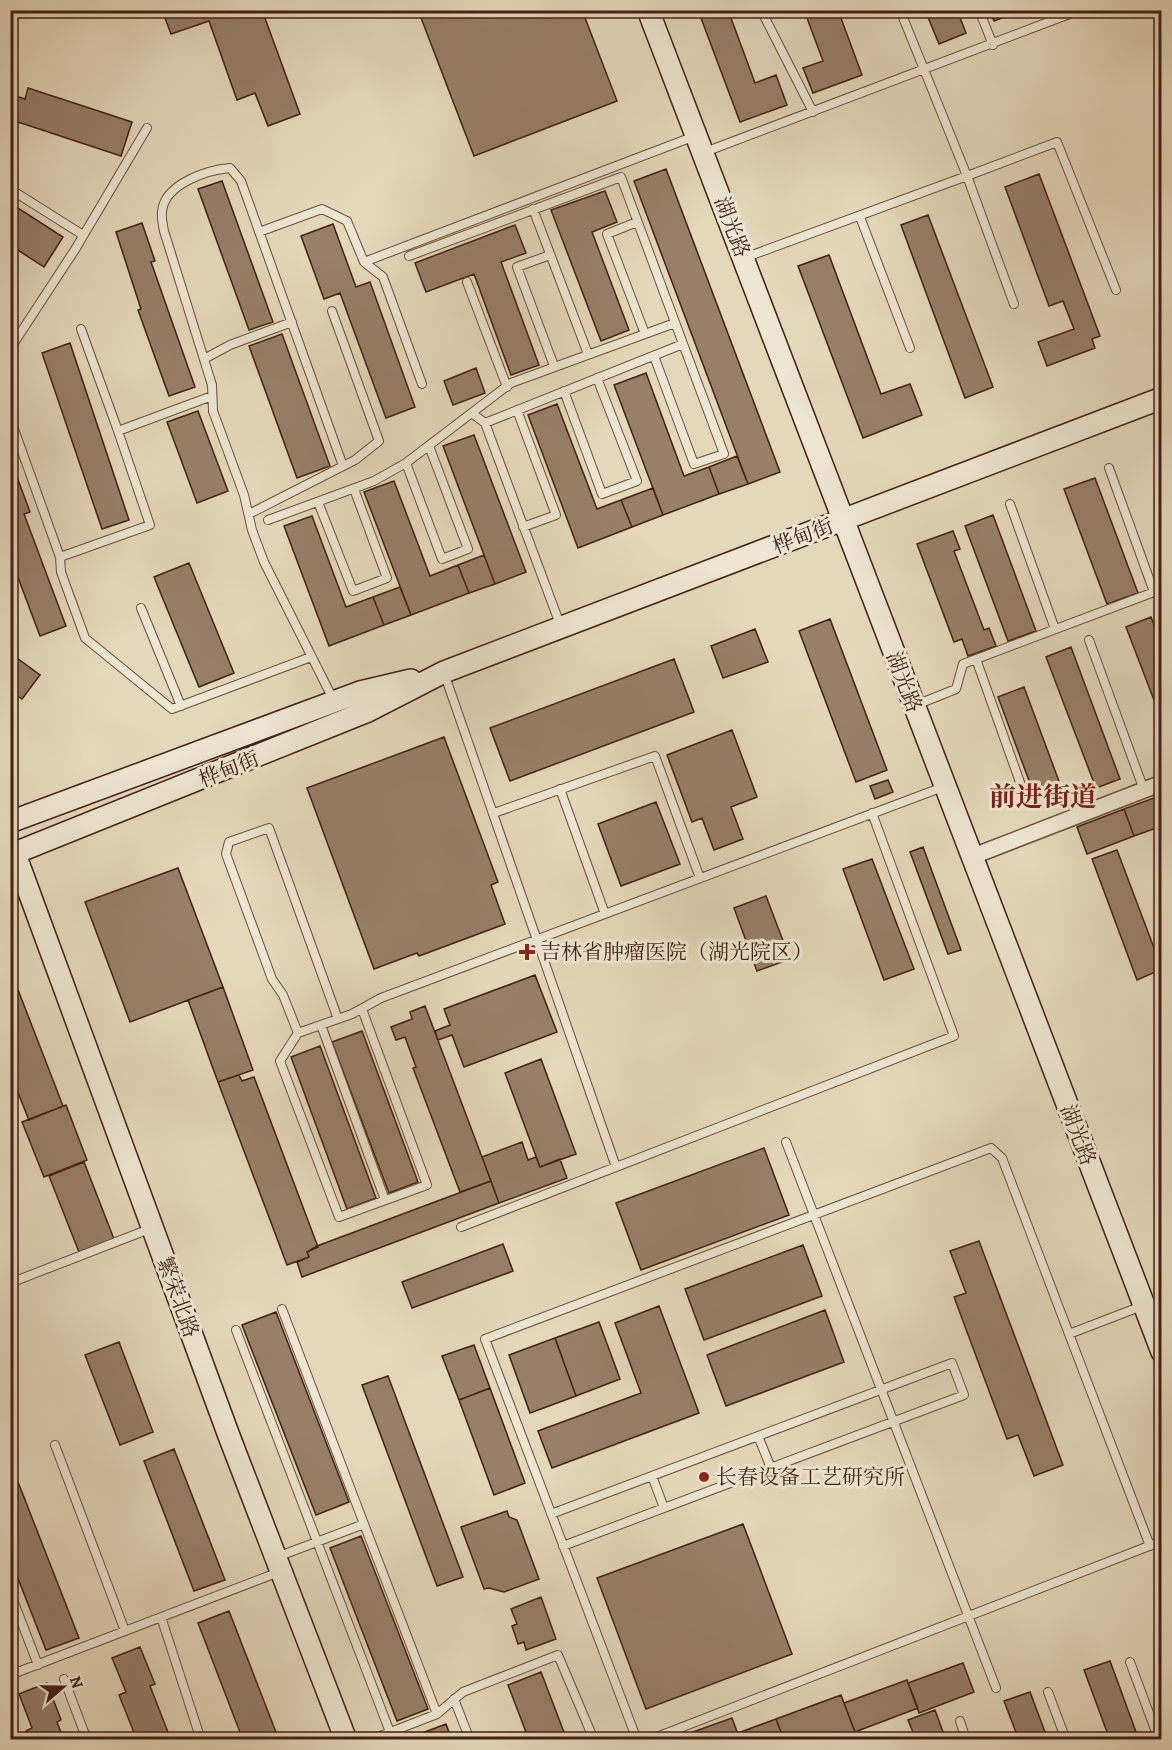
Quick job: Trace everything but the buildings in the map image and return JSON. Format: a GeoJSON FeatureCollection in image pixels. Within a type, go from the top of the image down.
{"type":"FeatureCollection","features":[{"type":"Feature","properties":{"kind":"street","name":"湖光路"},"geometry":{"type":"LineString","coordinates":[[648,10],[1161,1352]]}},
{"type":"Feature","properties":{"kind":"street","name":"桦甸街"},"geometry":{"type":"LineString","coordinates":[[13,854],[346,720],[444,672],[1161,398]]}},
{"type":"Feature","properties":{"kind":"street","name":"桦甸街"},"geometry":{"type":"LineString","coordinates":[[10,822],[360,692],[444,672]]}},
{"type":"Feature","properties":{"kind":"street"},"geometry":{"type":"LineString","coordinates":[[971,857],[1161,783]]}},
{"type":"Feature","properties":{"kind":"street","name":"繁荣北路"},"geometry":{"type":"LineString","coordinates":[[13,854],[346,1740]]}},
{"type":"Feature","properties":{"kind":"lane"},"geometry":{"type":"LineString","coordinates":[[760,10],[813,112]]}},
{"type":"Feature","properties":{"kind":"lane"},"geometry":{"type":"LineString","coordinates":[[900,10],[967,176],[1014,304]]}},
{"type":"Feature","properties":{"kind":"lane"},"geometry":{"type":"LineString","coordinates":[[979,10],[993,45]]}},
{"type":"Feature","properties":{"kind":"lane"},"geometry":{"type":"LineString","coordinates":[[364,262],[700,144],[813,112],[993,45],[1075,11]]}},
{"type":"Feature","properties":{"kind":"lane"},"geometry":{"type":"LineString","coordinates":[[10,349],[147,129]]}},
{"type":"Feature","properties":{"kind":"lane"},"geometry":{"type":"LineString","coordinates":[[744,258],[860,217],[1057,141],[1116,290]]}},
{"type":"Feature","properties":{"kind":"lane"},"geometry":{"type":"LineString","coordinates":[[334,702],[264,562],[244,495],[213,411],[212,385],[164,231],[161,211],[182,184],[208,170],[230,168],[241,181],[344,466]]}},
{"type":"Feature","properties":{"kind":"lane"},"geometry":{"type":"LineString","coordinates":[[409,256],[621,177],[724,454],[694,464],[654,356]]}},
{"type":"Feature","properties":{"kind":"lane"},"geometry":{"type":"LineString","coordinates":[[10,189],[83,235]]}},
{"type":"Feature","properties":{"kind":"lane"},"geometry":{"type":"LineString","coordinates":[[259,232],[322,209],[347,221],[364,262],[383,277],[422,384]]}},
{"type":"Feature","properties":{"kind":"lane"},"geometry":{"type":"LineString","coordinates":[[533,210],[588,354]]}},
{"type":"Feature","properties":{"kind":"lane"},"geometry":{"type":"LineString","coordinates":[[860,217],[910,348]]}},
{"type":"Feature","properties":{"kind":"lane"},"geometry":{"type":"LineString","coordinates":[[638,222],[607,234],[645,334]]}},
{"type":"Feature","properties":{"kind":"lane"},"geometry":{"type":"LineString","coordinates":[[550,255],[517,267],[555,366]]}},
{"type":"Feature","properties":{"kind":"lane"},"geometry":{"type":"LineString","coordinates":[[467,282],[507,387]]}},
{"type":"Feature","properties":{"kind":"lane"},"geometry":{"type":"LineString","coordinates":[[249,514],[344,466],[379,441],[332,311]]}},
{"type":"Feature","properties":{"kind":"lane"},"geometry":{"type":"LineString","coordinates":[[204,359],[230,345],[292,322]]}},
{"type":"Feature","properties":{"kind":"lane"},"geometry":{"type":"LineString","coordinates":[[268,520],[354,489],[406,463],[507,387],[555,366],[675,323]]}},
{"type":"Feature","properties":{"kind":"lane"},"geometry":{"type":"LineString","coordinates":[[60,557],[150,525],[81,329]]}},
{"type":"Feature","properties":{"kind":"lane"},"geometry":{"type":"LineString","coordinates":[[485,423],[683,344]]}},
{"type":"Feature","properties":{"kind":"lane"},"geometry":{"type":"LineString","coordinates":[[564,391],[602,494],[637,481],[597,378]]}},
{"type":"Feature","properties":{"kind":"lane"},"geometry":{"type":"LineString","coordinates":[[118,431],[212,396]]}},
{"type":"Feature","properties":{"kind":"lane"},"geometry":{"type":"LineString","coordinates":[[517,410],[556,515],[523,527]]}},
{"type":"Feature","properties":{"kind":"lane"},"geometry":{"type":"LineString","coordinates":[[473,414],[485,423],[561,628]]}},
{"type":"Feature","properties":{"kind":"lane"},"geometry":{"type":"LineString","coordinates":[[10,418],[60,557],[61,572],[85,638],[172,710],[311,657]]}},
{"type":"Feature","properties":{"kind":"lane"},"geometry":{"type":"LineString","coordinates":[[406,463],[442,559],[468,549],[429,446]]}},
{"type":"Feature","properties":{"kind":"lane"},"geometry":{"type":"LineString","coordinates":[[914,706],[956,689],[963,664],[1158,590],[1108,468]]}},
{"type":"Feature","properties":{"kind":"lane"},"geometry":{"type":"LineString","coordinates":[[318,502],[353,591],[387,578],[354,489]]}},
{"type":"Feature","properties":{"kind":"lane"},"geometry":{"type":"LineString","coordinates":[[1010,504],[1055,629]]}},
{"type":"Feature","properties":{"kind":"lane"},"geometry":{"type":"LineString","coordinates":[[141,608],[181,706]]}},
{"type":"Feature","properties":{"kind":"lane"},"geometry":{"type":"LineString","coordinates":[[1089,640],[1144,790]]}},
{"type":"Feature","properties":{"kind":"lane"},"geometry":{"type":"LineString","coordinates":[[976,659],[1022,785]]}},
{"type":"Feature","properties":{"kind":"lane"},"geometry":{"type":"LineString","coordinates":[[444,672],[616,1167]]}},
{"type":"Feature","properties":{"kind":"lane"},"geometry":{"type":"LineString","coordinates":[[494,813],[655,756],[700,878]]}},
{"type":"Feature","properties":{"kind":"lane"},"geometry":{"type":"LineString","coordinates":[[362,1009],[427,1185],[339,1217],[280,1061],[298,1033],[362,1009],[381,998],[944,786]]}},
{"type":"Feature","properties":{"kind":"lane"},"geometry":{"type":"LineString","coordinates":[[561,789],[605,914]]}},
{"type":"Feature","properties":{"kind":"lane"},"geometry":{"type":"LineString","coordinates":[[461,1227],[954,1036],[872,813]]}},
{"type":"Feature","properties":{"kind":"lane"},"geometry":{"type":"LineString","coordinates":[[298,1033],[283,995],[272,980],[226,854],[229,842],[268,828],[338,1019]]}},
{"type":"Feature","properties":{"kind":"lane"},"geometry":{"type":"LineString","coordinates":[[321,1025],[385,1200]]}},
{"type":"Feature","properties":{"kind":"lane"},"geometry":{"type":"LineString","coordinates":[[786,1143],[996,1688]]}},
{"type":"Feature","properties":{"kind":"lane"},"geometry":{"type":"LineString","coordinates":[[637,1740],[485,1339],[992,1148],[1002,1158],[1150,1546]]}},
{"type":"Feature","properties":{"kind":"lane"},"geometry":{"type":"LineString","coordinates":[[10,1283],[153,1228]]}},
{"type":"Feature","properties":{"kind":"lane"},"geometry":{"type":"LineString","coordinates":[[1069,1334],[1143,1305]]}},
{"type":"Feature","properties":{"kind":"lane"},"geometry":{"type":"LineString","coordinates":[[282,1309],[437,1714]]}},
{"type":"Feature","properties":{"kind":"lane"},"geometry":{"type":"LineString","coordinates":[[236,1330],[392,1736]]}},
{"type":"Feature","properties":{"kind":"lane"},"geometry":{"type":"LineString","coordinates":[[551,1514],[952,1363],[960,1384],[964,1395],[563,1546]]}},
{"type":"Feature","properties":{"kind":"lane"},"geometry":{"type":"LineString","coordinates":[[758,1436],[771,1468]]}},
{"type":"Feature","properties":{"kind":"lane"},"geometry":{"type":"LineString","coordinates":[[55,1445],[125,1631]]}},
{"type":"Feature","properties":{"kind":"lane"},"geometry":{"type":"LineString","coordinates":[[652,1476],[664,1508]]}},
{"type":"Feature","properties":{"kind":"lane"},"geometry":{"type":"LineString","coordinates":[[10,1676],[161,1617],[278,1564],[317,1542],[364,1524]]}},
{"type":"Feature","properties":{"kind":"lane"},"geometry":{"type":"LineString","coordinates":[[649,1740],[1161,1541]]}},
{"type":"Feature","properties":{"kind":"lane"},"geometry":{"type":"LineString","coordinates":[[10,1592],[38,1665]]}},
{"type":"Feature","properties":{"kind":"lane"},"geometry":{"type":"LineString","coordinates":[[161,1617],[201,1740]]}},
{"type":"Feature","properties":{"kind":"lane"},"geometry":{"type":"LineString","coordinates":[[370,1740],[392,1736],[437,1714],[463,1692],[558,1655],[594,1740]]}},
{"type":"Feature","properties":{"kind":"lane"},"geometry":{"type":"LineString","coordinates":[[1130,1662],[1159,1740]]}},
{"type":"Feature","properties":{"kind":"lane"},"geometry":{"type":"LineString","coordinates":[[64,1679],[87,1740]]}},
{"type":"Feature","properties":{"kind":"lane"},"geometry":{"type":"LineString","coordinates":[[1048,1692],[1066,1740]]}},
{"type":"Feature","properties":{"kind":"lane"},"geometry":{"type":"LineString","coordinates":[[454,1699],[470,1740]]}},
{"type":"Feature","properties":{"kind":"lane"},"geometry":{"type":"LineString","coordinates":[[960,1722],[966,1740]]}},
{"type":"Feature","properties":{"kind":"place","name":"吉林省肿瘤医院（湖光院区）"},"geometry":{"type":"Point","coordinates":[527,952]}},
{"type":"Feature","properties":{"kind":"place","name":"长春设备工艺研究所"},"geometry":{"type":"Point","coordinates":[704,1477]}},
{"type":"Feature","properties":{"kind":"district","name":"前进街道"},"geometry":{"type":"Point","coordinates":[1043,797]}}]}
